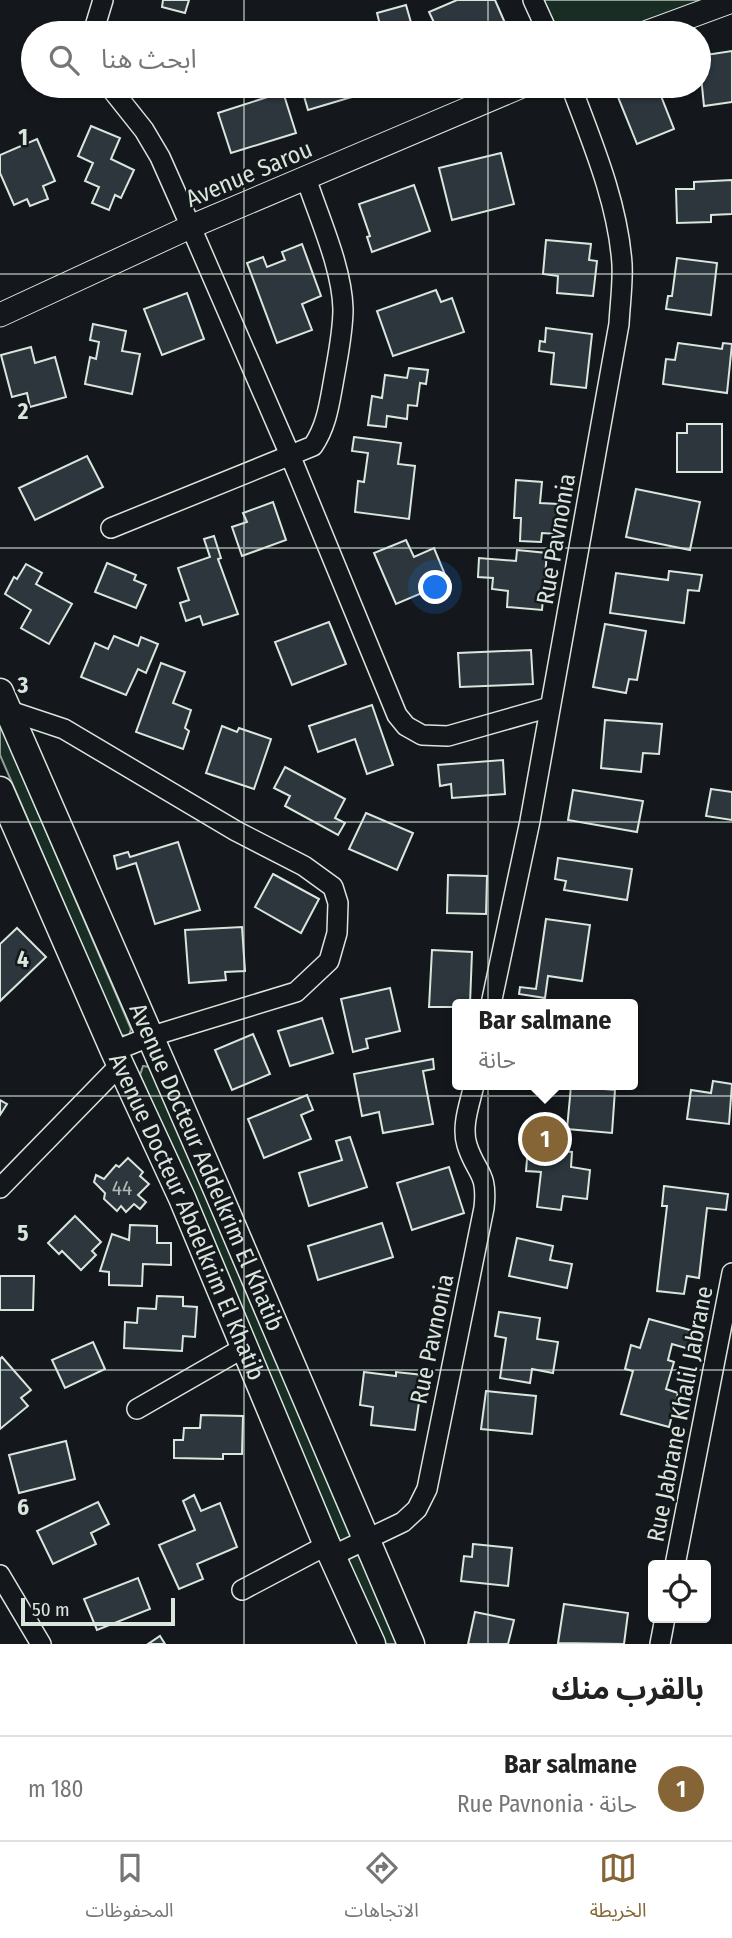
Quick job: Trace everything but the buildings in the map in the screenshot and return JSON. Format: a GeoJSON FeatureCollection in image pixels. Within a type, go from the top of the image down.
{"type":"FeatureCollection","features":[{"type":"Feature","properties":{"kind":"main road","name":"Avenue Docteur Addelkrim El Khatib"},"geometry":{"type":"LineString","coordinates":[[3,704],[411,1644]]}},
{"type":"Feature","properties":{"kind":"main road","name":"Avenue Docteur Abdelkrim El Khatib"},"geometry":{"type":"LineString","coordinates":[[0,789],[117,1058],[182,1198],[372,1644]]}},
{"type":"Feature","properties":{"kind":"street"},"geometry":{"type":"LineString","coordinates":[[97,21],[103,0]]}},
{"type":"Feature","properties":{"kind":"street"},"geometry":{"type":"LineString","coordinates":[[533,0],[543,21]]}},
{"type":"Feature","properties":{"kind":"street"},"geometry":{"type":"LineString","coordinates":[[678,21],[732,1]]}},
{"type":"Feature","properties":{"kind":"street"},"geometry":{"type":"LineString","coordinates":[[119,98],[155,148],[290,455],[397,715],[406,726],[422,735],[448,736],[550,707]]}},
{"type":"Feature","properties":{"kind":"street","name":"Avenue Sarou"},"geometry":{"type":"LineString","coordinates":[[0,315],[190,227],[494,98]]}},
{"type":"Feature","properties":{"kind":"street","name":"Rue Pavnonia"},"geometry":{"type":"LineString","coordinates":[[492,999],[530,821],[619,324],[622,267],[610,198],[574,98]]}},
{"type":"Feature","properties":{"kind":"street"},"geometry":{"type":"LineString","coordinates":[[111,528],[313,446],[324,425],[342,319],[338,277],[306,178]]}},
{"type":"Feature","properties":{"kind":"street"},"geometry":{"type":"LineString","coordinates":[[0,1188],[117,1058],[149,1037],[296,992],[330,961],[339,915],[333,887],[304,866],[236,831],[64,730],[3,704]]}},
{"type":"Feature","properties":{"kind":"street","name":"Rue Pavnonia"},"geometry":{"type":"LineString","coordinates":[[242,1590],[330,1550],[366,1540],[411,1516],[427,1489],[484,1208],[484,1180],[466,1139],[473,1090]]}},
{"type":"Feature","properties":{"kind":"street","name":"Rue Jabrane Khalil Jabrane"},"geometry":{"type":"LineString","coordinates":[[676,1560],[732,1273]]}},
{"type":"Feature","properties":{"kind":"street"},"geometry":{"type":"LineString","coordinates":[[137,1409],[246,1348]]}},
{"type":"Feature","properties":{"kind":"street"},"geometry":{"type":"LineString","coordinates":[[0,1575],[41,1644]]}},
{"type":"Feature","properties":{"kind":"street"},"geometry":{"type":"LineString","coordinates":[[660,1644],[664,1623]]}},
{"type":"Feature","properties":{"kind":"green space"},"geometry":{"type":"Polygon","coordinates":[[[542,0],[732,0],[670,21],[553,21],[542,0]]]}},
{"type":"Feature","properties":{"kind":"green space"},"geometry":{"type":"Polygon","coordinates":[[[0,724],[131,1029],[129,1036],[121,1035],[0,755],[0,724]]]}},
{"type":"Feature","properties":{"kind":"green space"},"geometry":{"type":"Polygon","coordinates":[[[143,1066],[150,1067],[398,1644],[384,1644],[140,1075],[143,1066]]]}},
{"type":"Feature","properties":{"kind":"place","name":"Bar salmane"},"geometry":{"type":"Point","coordinates":[545,1139]}}]}
